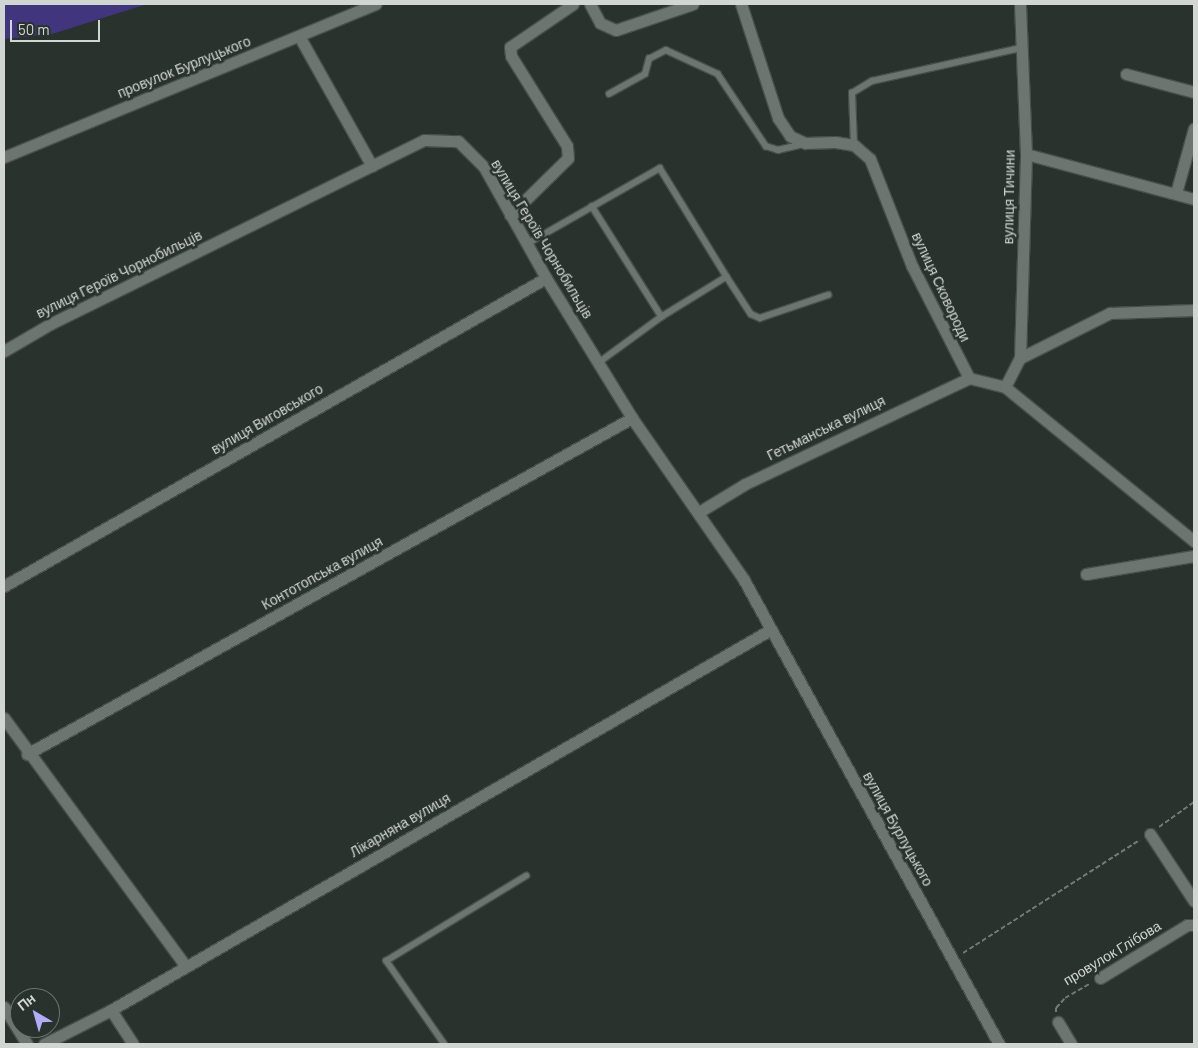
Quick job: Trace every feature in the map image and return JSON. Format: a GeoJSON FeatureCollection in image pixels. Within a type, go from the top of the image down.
{"type":"FeatureCollection","features":[{"type":"Feature","properties":{"kind":"street","name":"провулок Бурлуцького"},"geometry":{"type":"LineString","coordinates":[[4,158],[376,4]]}},
{"type":"Feature","properties":{"kind":"street"},"geometry":{"type":"LineString","coordinates":[[510,215],[568,158],[567,146],[511,56],[510,47],[573,4]]}},
{"type":"Feature","properties":{"kind":"street"},"geometry":{"type":"LineString","coordinates":[[592,4],[600,23],[616,30],[693,4]]}},
{"type":"Feature","properties":{"kind":"street"},"geometry":{"type":"LineString","coordinates":[[741,4],[778,118],[790,136],[805,143],[835,142],[854,145]]}},
{"type":"Feature","properties":{"kind":"street","name":"вулиця Тичини"},"geometry":{"type":"LineString","coordinates":[[1005,387],[1020,358],[1026,154],[1020,4]]}},
{"type":"Feature","properties":{"kind":"street"},"geometry":{"type":"LineString","coordinates":[[299,36],[372,166]]}},
{"type":"Feature","properties":{"kind":"street"},"geometry":{"type":"LineString","coordinates":[[1126,74],[1194,92]]}},
{"type":"Feature","properties":{"kind":"street"},"geometry":{"type":"LineString","coordinates":[[1176,193],[1194,128]]}},
{"type":"Feature","properties":{"kind":"street","name":"вулиця Героїв Чорнобильців"},"geometry":{"type":"LineString","coordinates":[[4,351],[50,324],[424,140],[458,141],[484,168],[546,278],[632,418],[699,512],[744,580],[770,630]]}},
{"type":"Feature","properties":{"kind":"street","name":"вулиця Сковороди"},"geometry":{"type":"LineString","coordinates":[[854,145],[870,159],[912,266],[969,378]]}},
{"type":"Feature","properties":{"kind":"street"},"geometry":{"type":"LineString","coordinates":[[1026,154],[1194,198]]}},
{"type":"Feature","properties":{"kind":"street","name":"вулиця Виговського"},"geometry":{"type":"LineString","coordinates":[[4,586],[546,278]]}},
{"type":"Feature","properties":{"kind":"street"},"geometry":{"type":"LineString","coordinates":[[1020,358],[1110,312],[1194,310]]}},
{"type":"Feature","properties":{"kind":"street"},"geometry":{"type":"LineString","coordinates":[[969,378],[1005,387],[1194,541]]}},
{"type":"Feature","properties":{"kind":"street","name":"Гетьманська вулиця"},"geometry":{"type":"LineString","coordinates":[[699,512],[745,484],[969,378]]}},
{"type":"Feature","properties":{"kind":"street","name":"Контотопська вулиця"},"geometry":{"type":"LineString","coordinates":[[27,754],[632,418]]}},
{"type":"Feature","properties":{"kind":"street"},"geometry":{"type":"LineString","coordinates":[[1086,574],[1194,556]]}},
{"type":"Feature","properties":{"kind":"street","name":"вулиця Бурлуцького"},"geometry":{"type":"LineString","coordinates":[[770,630],[999,1044]]}},
{"type":"Feature","properties":{"kind":"street","name":"Лікарняна вулиця"},"geometry":{"type":"LineString","coordinates":[[44,1044],[111,1010],[185,965],[770,630]]}},
{"type":"Feature","properties":{"kind":"street"},"geometry":{"type":"LineString","coordinates":[[4,718],[27,754],[185,965]]}},
{"type":"Feature","properties":{"kind":"street"},"geometry":{"type":"LineString","coordinates":[[1150,834],[1194,901]]}},
{"type":"Feature","properties":{"kind":"street","name":"провулок Глібова"},"geometry":{"type":"LineString","coordinates":[[1100,978],[1187,925],[1194,925]]}},
{"type":"Feature","properties":{"kind":"street"},"geometry":{"type":"LineString","coordinates":[[4,1007],[27,1044]]}},
{"type":"Feature","properties":{"kind":"street"},"geometry":{"type":"LineString","coordinates":[[111,1010],[133,1044]]}},
{"type":"Feature","properties":{"kind":"street"},"geometry":{"type":"LineString","coordinates":[[1058,1022],[1071,1044]]}},
{"type":"Feature","properties":{"kind":"lane"},"geometry":{"type":"LineString","coordinates":[[854,145],[852,93],[872,81],[1021,48]]}},
{"type":"Feature","properties":{"kind":"lane"},"geometry":{"type":"LineString","coordinates":[[609,94],[645,74],[649,59],[666,50],[718,74],[766,146],[778,150],[805,143]]}},
{"type":"Feature","properties":{"kind":"lane"},"geometry":{"type":"LineString","coordinates":[[527,244],[660,168],[750,314],[760,318],[828,295]]}},
{"type":"Feature","properties":{"kind":"lane"},"geometry":{"type":"LineString","coordinates":[[592,206],[662,317]]}},
{"type":"Feature","properties":{"kind":"lane"},"geometry":{"type":"LineString","coordinates":[[599,364],[662,317],[727,277]]}},
{"type":"Feature","properties":{"kind":"lane"},"geometry":{"type":"LineString","coordinates":[[444,1044],[386,961],[526,876]]}},
{"type":"Feature","properties":{"kind":"path"},"geometry":{"type":"LineString","coordinates":[[952,959],[1150,834],[1194,802]]}},
{"type":"Feature","properties":{"kind":"path","name":"провулок Глібова"},"geometry":{"type":"LineString","coordinates":[[1058,1022],[1056,1008],[1100,978]]}},
{"type":"Feature","properties":{"kind":"shaded area"},"geometry":{"type":"Polygon","coordinates":[[[4,4],[147,4],[52,34],[4,39],[4,4]]]}}]}
